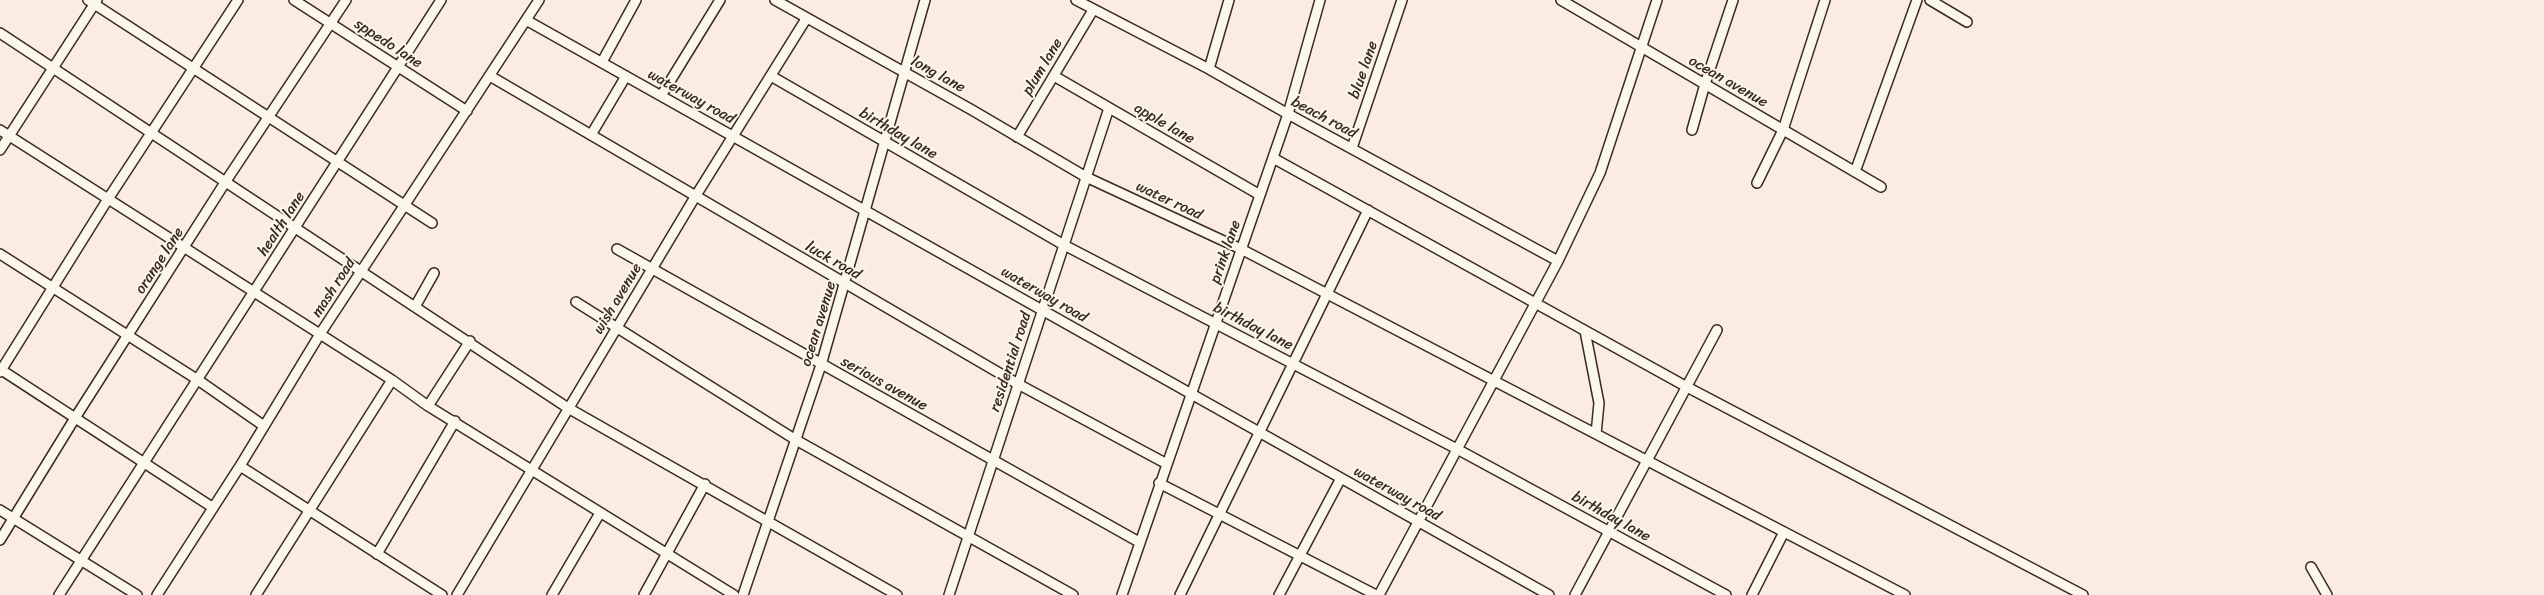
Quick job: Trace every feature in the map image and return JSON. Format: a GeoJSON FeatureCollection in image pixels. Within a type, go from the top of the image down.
{"type":"FeatureCollection","features":[{"type":"Feature","properties":{"kind":"street"},"geometry":{"type":"LineString","coordinates":[[212,507],[0,370],[108,199],[238,0]]}},
{"type":"Feature","properties":{"kind":"street","name":"sppedo lane"},"geometry":{"type":"LineString","coordinates":[[294,0],[467,111]]}},
{"type":"Feature","properties":{"kind":"street","name":"orange lane"},"geometry":{"type":"LineString","coordinates":[[0,540],[75,418],[226,181],[346,0]]}},
{"type":"Feature","properties":{"kind":"street","name":"health lane"},"geometry":{"type":"LineString","coordinates":[[59,595],[441,0]]}},
{"type":"Feature","properties":{"kind":"street","name":"mash road"},"geometry":{"type":"LineString","coordinates":[[157,595],[240,466],[320,334],[539,0]]}},
{"type":"Feature","properties":{"kind":"street"},"geometry":{"type":"LineString","coordinates":[[602,62],[636,0]]}},
{"type":"Feature","properties":{"kind":"street"},"geometry":{"type":"LineString","coordinates":[[661,96],[720,0]]}},
{"type":"Feature","properties":{"kind":"street","name":"long lane"},"geometry":{"type":"LineString","coordinates":[[776,0],[806,19],[905,72],[1086,177]]}},
{"type":"Feature","properties":{"kind":"street","name":"ocean avenue"},"geometry":{"type":"LineString","coordinates":[[744,595],[822,365],[925,0]]}},
{"type":"Feature","properties":{"kind":"street","name":"beach road"},"geometry":{"type":"LineString","coordinates":[[1076,0],[1209,68],[1288,114],[1558,261]]}},
{"type":"Feature","properties":{"kind":"street"},"geometry":{"type":"LineString","coordinates":[[1209,68],[1229,0]]}},
{"type":"Feature","properties":{"kind":"street","name":"prink lane"},"geometry":{"type":"LineString","coordinates":[[1122,595],[1159,483],[1217,324],[1288,114],[1320,0]]}},
{"type":"Feature","properties":{"kind":"street","name":"blue lane"},"geometry":{"type":"LineString","coordinates":[[1352,148],[1402,0]]}},
{"type":"Feature","properties":{"kind":"street","name":"ocean avenue"},"geometry":{"type":"LineString","coordinates":[[1561,0],[1881,187]]}},
{"type":"Feature","properties":{"kind":"street"},"geometry":{"type":"LineString","coordinates":[[1159,483],[1378,595],[1558,261],[1600,173],[1657,0]]}},
{"type":"Feature","properties":{"kind":"street"},"geometry":{"type":"LineString","coordinates":[[1692,130],[1733,0]]}},
{"type":"Feature","properties":{"kind":"street"},"geometry":{"type":"LineString","coordinates":[[1757,183],[1784,130],[1825,0]]}},
{"type":"Feature","properties":{"kind":"street"},"geometry":{"type":"LineString","coordinates":[[1855,172],[1917,0]]}},
{"type":"Feature","properties":{"kind":"street"},"geometry":{"type":"LineString","coordinates":[[1930,0],[1967,22]]}},
{"type":"Feature","properties":{"kind":"street"},"geometry":{"type":"LineString","coordinates":[[0,150],[53,68],[93,1],[194,69],[432,223]]}},
{"type":"Feature","properties":{"kind":"street","name":"plum lane"},"geometry":{"type":"LineString","coordinates":[[1017,137],[1093,10]]}},
{"type":"Feature","properties":{"kind":"street","name":"wish avenue"},"geometry":{"type":"LineString","coordinates":[[457,595],[695,197],[806,19]]}},
{"type":"Feature","properties":{"kind":"street","name":"waterway road"},"geometry":{"type":"LineString","coordinates":[[526,20],[1549,595]]}},
{"type":"Feature","properties":{"kind":"street"},"geometry":{"type":"LineString","coordinates":[[0,33],[361,271],[416,305],[568,408],[769,520],[897,595]]}},
{"type":"Feature","properties":{"kind":"street","name":"luck road"},"geometry":{"type":"LineString","coordinates":[[490,76],[1018,384],[1167,464]]}},
{"type":"Feature","properties":{"kind":"street"},"geometry":{"type":"LineString","coordinates":[[591,136],[626,76]]}},
{"type":"Feature","properties":{"kind":"street","name":"birthday lane"},"geometry":{"type":"LineString","coordinates":[[771,76],[1064,244],[1457,449],[1726,595]]}},
{"type":"Feature","properties":{"kind":"street","name":"apple lane"},"geometry":{"type":"LineString","coordinates":[[1054,76],[1260,195]]}},
{"type":"Feature","properties":{"kind":"street","name":"residential road"},"geometry":{"type":"LineString","coordinates":[[949,595],[1109,108]]}},
{"type":"Feature","properties":{"kind":"street"},"geometry":{"type":"LineString","coordinates":[[0,130],[392,380],[428,406],[456,420],[666,555],[734,595]]}},
{"type":"Feature","properties":{"kind":"street"},"geometry":{"type":"LineString","coordinates":[[1273,158],[1687,387],[2083,595]]}},
{"type":"Feature","properties":{"kind":"street","name":"water road"},"geometry":{"type":"LineString","coordinates":[[1086,177],[1241,249],[1905,595]]}},
{"type":"Feature","properties":{"kind":"street"},"geometry":{"type":"LineString","coordinates":[[1180,595],[1368,210]]}},
{"type":"Feature","properties":{"kind":"street","name":"serious avenue"},"geometry":{"type":"LineString","coordinates":[[617,250],[1139,542]]}},
{"type":"Feature","properties":{"kind":"street"},"geometry":{"type":"LineString","coordinates":[[0,254],[198,380],[264,426]]}},
{"type":"Feature","properties":{"kind":"street"},"geometry":{"type":"LineString","coordinates":[[416,305],[434,274]]}},
{"type":"Feature","properties":{"kind":"street"},"geometry":{"type":"LineString","coordinates":[[576,302],[616,329],[796,440],[1073,595]]}},
{"type":"Feature","properties":{"kind":"street"},"geometry":{"type":"LineString","coordinates":[[1575,595],[1717,330]]}},
{"type":"Feature","properties":{"kind":"street"},"geometry":{"type":"LineString","coordinates":[[1585,331],[1599,403],[1596,434]]}},
{"type":"Feature","properties":{"kind":"street"},"geometry":{"type":"LineString","coordinates":[[428,406],[470,341]]}},
{"type":"Feature","properties":{"kind":"street"},"geometry":{"type":"LineString","coordinates":[[256,595],[392,380]]}},
{"type":"Feature","properties":{"kind":"street"},"geometry":{"type":"LineString","coordinates":[[377,554],[456,420]]}},
{"type":"Feature","properties":{"kind":"street"},"geometry":{"type":"LineString","coordinates":[[240,466],[442,595]]}},
{"type":"Feature","properties":{"kind":"street"},"geometry":{"type":"LineString","coordinates":[[1278,595],[1341,478]]}},
{"type":"Feature","properties":{"kind":"street"},"geometry":{"type":"LineString","coordinates":[[644,595],[705,484]]}},
{"type":"Feature","properties":{"kind":"street"},"geometry":{"type":"LineString","coordinates":[[0,510],[136,595]]}},
{"type":"Feature","properties":{"kind":"street"},"geometry":{"type":"LineString","coordinates":[[552,595],[600,513]]}},
{"type":"Feature","properties":{"kind":"street"},"geometry":{"type":"LineString","coordinates":[[1752,595],[1784,532]]}},
{"type":"Feature","properties":{"kind":"street"},"geometry":{"type":"LineString","coordinates":[[2311,567],[2327,595]]}}]}
